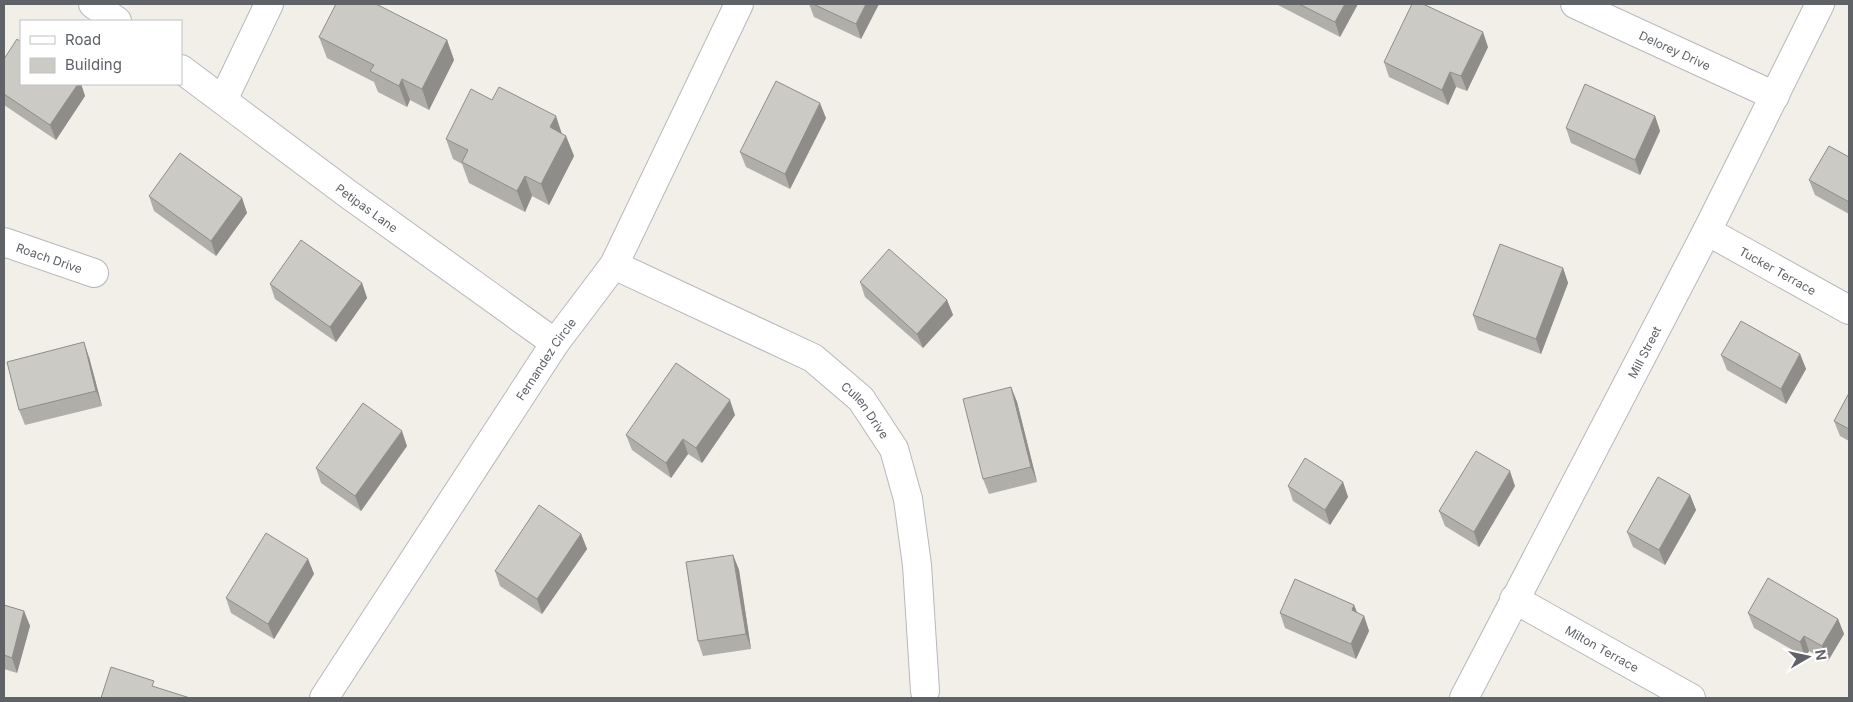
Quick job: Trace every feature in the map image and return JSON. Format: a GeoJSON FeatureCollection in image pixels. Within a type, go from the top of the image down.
{"type":"FeatureCollection","features":[{"type":"Feature","properties":{"kind":"street"},"geometry":{"type":"LineString","coordinates":[[93,4],[116,20]]}},
{"type":"Feature","properties":{"kind":"street"},"geometry":{"type":"LineString","coordinates":[[223,100],[269,4]]}},
{"type":"Feature","properties":{"kind":"street","name":"Fernandez Circle"},"geometry":{"type":"LineString","coordinates":[[324,698],[555,342],[614,265],[739,4]]}},
{"type":"Feature","properties":{"kind":"street","name":"Delorey Drive"},"geometry":{"type":"LineString","coordinates":[[1575,4],[1775,96]]}},
{"type":"Feature","properties":{"kind":"street","name":"Mill Street"},"geometry":{"type":"LineString","coordinates":[[1464,698],[1707,231],[1820,4]]}},
{"type":"Feature","properties":{"kind":"street","name":"Petipas Lane"},"geometry":{"type":"LineString","coordinates":[[182,70],[348,194],[555,342]]}},
{"type":"Feature","properties":{"kind":"street","name":"Tucker Terrace"},"geometry":{"type":"LineString","coordinates":[[1707,231],[1849,310]]}},
{"type":"Feature","properties":{"kind":"street","name":"Roach Drive"},"geometry":{"type":"LineString","coordinates":[[4,242],[94,273]]}},
{"type":"Feature","properties":{"kind":"street","name":"Cullen Drive"},"geometry":{"type":"LineString","coordinates":[[614,265],[814,358],[861,399],[894,449],[908,499],[917,565],[925,690]]}},
{"type":"Feature","properties":{"kind":"street","name":"Milton Terrace"},"geometry":{"type":"LineString","coordinates":[[1514,599],[1692,698]]}},
{"type":"Feature","properties":{"kind":"building"},"geometry":{"type":"Polygon","coordinates":[[[336,4],[376,4],[447,40],[422,89],[402,79],[399,86],[370,71],[374,65],[319,37],[336,4]]]}},
{"type":"Feature","properties":{"kind":"building"},"geometry":{"type":"Polygon","coordinates":[[[813,4],[866,4],[856,24],[813,4]]]}},
{"type":"Feature","properties":{"kind":"building"},"geometry":{"type":"Polygon","coordinates":[[[1299,4],[1345,4],[1335,22],[1299,4]]]}},
{"type":"Feature","properties":{"kind":"building"},"geometry":{"type":"Polygon","coordinates":[[[1412,4],[1423,4],[1483,32],[1461,76],[1450,72],[1442,90],[1384,62],[1412,4]]]}},
{"type":"Feature","properties":{"kind":"building"},"geometry":{"type":"Polygon","coordinates":[[[17,39],[20,41],[20,85],[77,85],[50,125],[4,94],[4,59],[17,39]]]}},
{"type":"Feature","properties":{"kind":"building"},"geometry":{"type":"Polygon","coordinates":[[[776,81],[820,103],[785,174],[740,152],[776,81]]]}},
{"type":"Feature","properties":{"kind":"building"},"geometry":{"type":"Polygon","coordinates":[[[1585,84],[1655,116],[1635,160],[1566,128],[1585,84]]]}},
{"type":"Feature","properties":{"kind":"building"},"geometry":{"type":"Polygon","coordinates":[[[499,87],[556,116],[550,127],[566,136],[541,184],[525,176],[517,191],[462,162],[468,150],[446,139],[471,89],[492,100],[499,87]]]}},
{"type":"Feature","properties":{"kind":"building"},"geometry":{"type":"Polygon","coordinates":[[[1829,146],[1849,157],[1849,202],[1809,180],[1829,146]]]}},
{"type":"Feature","properties":{"kind":"building"},"geometry":{"type":"Polygon","coordinates":[[[180,153],[242,198],[211,241],[149,196],[180,153]]]}},
{"type":"Feature","properties":{"kind":"building"},"geometry":{"type":"Polygon","coordinates":[[[301,240],[362,283],[330,327],[270,284],[301,240]]]}},
{"type":"Feature","properties":{"kind":"building"},"geometry":{"type":"Polygon","coordinates":[[[1500,244],[1563,268],[1536,339],[1473,315],[1500,244]]]}},
{"type":"Feature","properties":{"kind":"building"},"geometry":{"type":"Polygon","coordinates":[[[889,249],[947,300],[917,334],[860,282],[889,249]]]}},
{"type":"Feature","properties":{"kind":"building"},"geometry":{"type":"Polygon","coordinates":[[[1741,321],[1800,354],[1781,389],[1721,355],[1741,321]]]}},
{"type":"Feature","properties":{"kind":"building"},"geometry":{"type":"Polygon","coordinates":[[[84,342],[96,391],[19,410],[7,362],[84,342]]]}},
{"type":"Feature","properties":{"kind":"building"},"geometry":{"type":"Polygon","coordinates":[[[676,363],[730,400],[696,448],[683,439],[666,463],[626,435],[676,363]]]}},
{"type":"Feature","properties":{"kind":"building"},"geometry":{"type":"Polygon","coordinates":[[[1011,387],[1031,467],[983,479],[963,399],[1011,387]]]}},
{"type":"Feature","properties":{"kind":"building"},"geometry":{"type":"Polygon","coordinates":[[[1849,393],[1849,429],[1834,421],[1849,393]]]}},
{"type":"Feature","properties":{"kind":"building"},"geometry":{"type":"Polygon","coordinates":[[[363,403],[402,431],[355,496],[316,468],[363,403]]]}},
{"type":"Feature","properties":{"kind":"building"},"geometry":{"type":"Polygon","coordinates":[[[1476,451],[1510,471],[1474,532],[1439,511],[1476,451]]]}},
{"type":"Feature","properties":{"kind":"building"},"geometry":{"type":"Polygon","coordinates":[[[1305,458],[1343,482],[1325,510],[1288,486],[1305,458]]]}},
{"type":"Feature","properties":{"kind":"building"},"geometry":{"type":"Polygon","coordinates":[[[1658,477],[1690,495],[1659,550],[1627,532],[1658,477]]]}},
{"type":"Feature","properties":{"kind":"building"},"geometry":{"type":"Polygon","coordinates":[[[539,505],[581,534],[537,599],[495,571],[539,505]]]}},
{"type":"Feature","properties":{"kind":"building"},"geometry":{"type":"Polygon","coordinates":[[[266,533],[308,559],[268,624],[226,598],[266,533]]]}},
{"type":"Feature","properties":{"kind":"building"},"geometry":{"type":"Polygon","coordinates":[[[733,555],[746,634],[698,641],[686,562],[733,555]]]}},
{"type":"Feature","properties":{"kind":"building"},"geometry":{"type":"Polygon","coordinates":[[[1768,578],[1838,619],[1822,646],[1804,636],[1800,642],[1748,613],[1768,578]]]}},
{"type":"Feature","properties":{"kind":"building"},"geometry":{"type":"Polygon","coordinates":[[[1295,579],[1354,605],[1352,610],[1364,616],[1351,644],[1280,613],[1295,579]]]}},
{"type":"Feature","properties":{"kind":"building"},"geometry":{"type":"Polygon","coordinates":[[[4,605],[24,611],[12,658],[4,655],[4,605]]]}},
{"type":"Feature","properties":{"kind":"building"},"geometry":{"type":"Polygon","coordinates":[[[111,667],[154,681],[152,686],[190,698],[101,698],[111,667]]]}}]}
